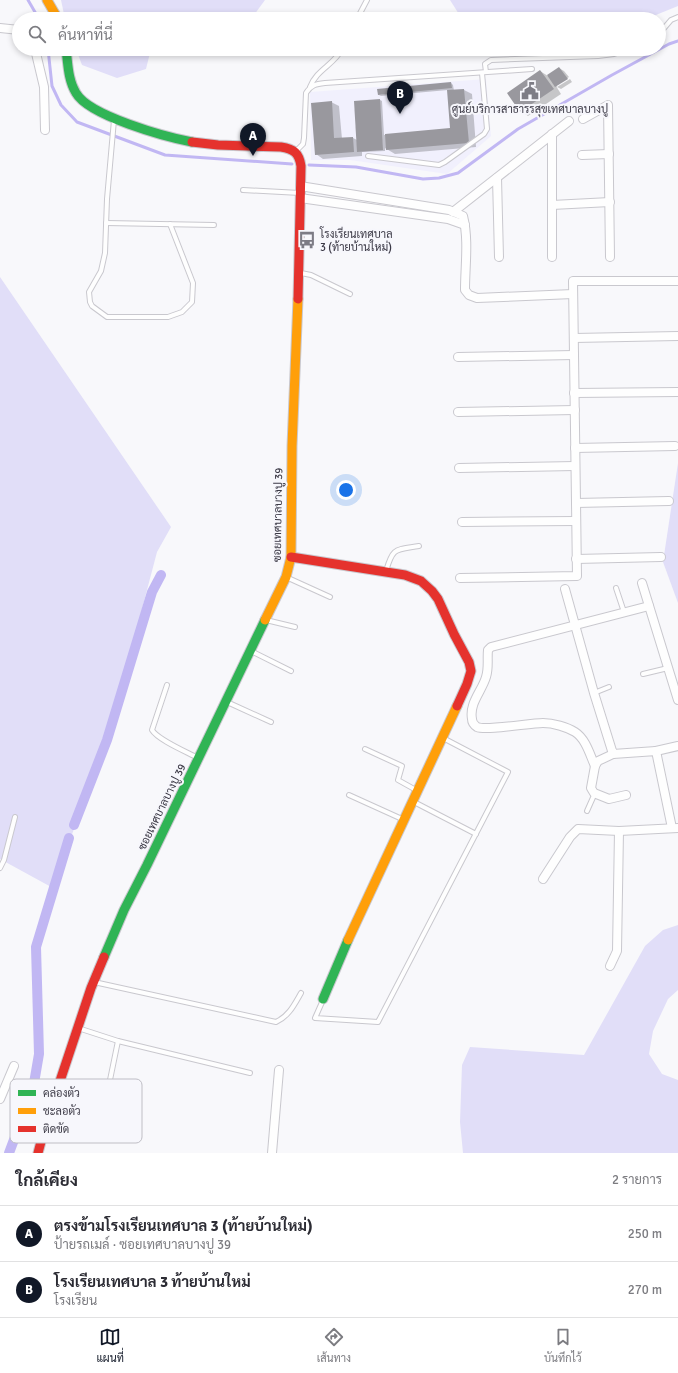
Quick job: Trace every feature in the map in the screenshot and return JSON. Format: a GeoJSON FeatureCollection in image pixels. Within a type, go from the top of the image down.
{"type":"FeatureCollection","features":[{"type":"Feature","properties":{"kind":"street"},"geometry":{"type":"LineString","coordinates":[[47,0],[54,12]]}},
{"type":"Feature","properties":{"kind":"street"},"geometry":{"type":"LineString","coordinates":[[0,23],[4,28]]}},
{"type":"Feature","properties":{"kind":"street"},"geometry":{"type":"LineString","coordinates":[[37,56],[44,87],[45,130]]}},
{"type":"Feature","properties":{"kind":"street"},"geometry":{"type":"LineString","coordinates":[[67,56],[71,81],[74,90],[80,98],[89,105],[114,118],[155,132],[193,142],[284,148],[292,149],[296,152]]}},
{"type":"Feature","properties":{"kind":"street"},"geometry":{"type":"LineString","coordinates":[[583,119],[608,105],[610,257]]}},
{"type":"Feature","properties":{"kind":"street"},"geometry":{"type":"LineString","coordinates":[[453,212],[569,121]]}},
{"type":"Feature","properties":{"kind":"street"},"geometry":{"type":"LineString","coordinates":[[552,134],[552,257]]}},
{"type":"Feature","properties":{"kind":"street","name":"ซอยเทศบาลบางปู 39"},"geometry":{"type":"LineString","coordinates":[[61,1079],[93,982],[124,910],[286,577],[291,557],[292,446],[300,192],[300,161],[299,155],[296,152]]}},
{"type":"Feature","properties":{"kind":"street"},"geometry":{"type":"LineString","coordinates":[[582,155],[609,154]]}},
{"type":"Feature","properties":{"kind":"street"},"geometry":{"type":"LineString","coordinates":[[497,178],[499,257]]}},
{"type":"Feature","properties":{"kind":"street"},"geometry":{"type":"LineString","coordinates":[[300,192],[449,210],[463,216],[465,225],[465,290],[469,295],[477,298],[573,294]]}},
{"type":"Feature","properties":{"kind":"street"},"geometry":{"type":"LineString","coordinates":[[300,192],[448,219],[465,225]]}},
{"type":"Feature","properties":{"kind":"street"},"geometry":{"type":"LineString","coordinates":[[552,205],[610,202]]}},
{"type":"Feature","properties":{"kind":"street"},"geometry":{"type":"LineString","coordinates":[[460,578],[577,576],[573,282],[678,281]]}},
{"type":"Feature","properties":{"kind":"street"},"geometry":{"type":"LineString","coordinates":[[574,338],[678,336]]}},
{"type":"Feature","properties":{"kind":"street"},"geometry":{"type":"LineString","coordinates":[[458,358],[574,355]]}},
{"type":"Feature","properties":{"kind":"street"},"geometry":{"type":"LineString","coordinates":[[574,393],[678,392]]}},
{"type":"Feature","properties":{"kind":"street"},"geometry":{"type":"LineString","coordinates":[[458,412],[575,410]]}},
{"type":"Feature","properties":{"kind":"street"},"geometry":{"type":"LineString","coordinates":[[575,448],[675,446]]}},
{"type":"Feature","properties":{"kind":"street"},"geometry":{"type":"LineString","coordinates":[[459,468],[575,466]]}},
{"type":"Feature","properties":{"kind":"street"},"geometry":{"type":"LineString","coordinates":[[576,503],[669,501]]}},
{"type":"Feature","properties":{"kind":"street"},"geometry":{"type":"LineString","coordinates":[[462,522],[576,521]]}},
{"type":"Feature","properties":{"kind":"street"},"geometry":{"type":"LineString","coordinates":[[291,557],[405,575],[421,581],[432,591],[443,608],[454,634],[469,662],[471,671],[470,677],[443,737],[344,948],[323,999]]}},
{"type":"Feature","properties":{"kind":"street"},"geometry":{"type":"LineString","coordinates":[[576,559],[661,557]]}},
{"type":"Feature","properties":{"kind":"street"},"geometry":{"type":"LineString","coordinates":[[642,583],[678,700]]}},
{"type":"Feature","properties":{"kind":"street"},"geometry":{"type":"LineString","coordinates":[[565,589],[594,693],[613,754]]}},
{"type":"Feature","properties":{"kind":"street"},"geometry":{"type":"LineString","coordinates":[[595,766],[581,737],[568,729],[544,723],[478,727],[473,724],[471,719],[475,697],[486,678],[489,667],[489,648],[649,606]]}},
{"type":"Feature","properties":{"kind":"street"},"geometry":{"type":"LineString","coordinates":[[626,796],[609,799],[595,793],[592,788],[595,766],[598,761],[613,754],[656,751],[678,746]]}},
{"type":"Feature","properties":{"kind":"street"},"geometry":{"type":"LineString","coordinates":[[543,879],[570,837],[578,829],[619,831],[675,828],[656,751]]}},
{"type":"Feature","properties":{"kind":"street"},"geometry":{"type":"LineString","coordinates":[[610,966],[617,946],[619,831]]}},
{"type":"Feature","properties":{"kind":"street"},"geometry":{"type":"LineString","coordinates":[[0,1099],[14,1066]]}},
{"type":"Feature","properties":{"kind":"street"},"geometry":{"type":"LineString","coordinates":[[272,1153],[279,1070]]}},
{"type":"Feature","properties":{"kind":"street","name":"ซอยเทศบาลบางปู 39"},"geometry":{"type":"LineString","coordinates":[[38,1153],[41,1143]]}},
{"type":"Feature","properties":{"kind":"lane"},"geometry":{"type":"LineString","coordinates":[[361,12],[367,0]]}},
{"type":"Feature","properties":{"kind":"lane"},"geometry":{"type":"LineString","coordinates":[[666,26],[671,20],[678,17]]}},
{"type":"Feature","properties":{"kind":"lane"},"geometry":{"type":"LineString","coordinates":[[296,152],[303,144],[306,93],[317,74],[338,56]]}},
{"type":"Feature","properties":{"kind":"lane"},"geometry":{"type":"LineString","coordinates":[[368,156],[439,165],[484,134],[487,129],[484,72],[485,64],[491,60],[598,56]]}},
{"type":"Feature","properties":{"kind":"lane"},"geometry":{"type":"LineString","coordinates":[[310,87],[325,83],[532,69]]}},
{"type":"Feature","properties":{"kind":"lane"},"geometry":{"type":"LineString","coordinates":[[114,118],[107,199],[104,263],[89,292],[88,297],[92,306],[107,317],[168,317],[182,312],[192,302],[193,283],[170,224]]}},
{"type":"Feature","properties":{"kind":"lane"},"geometry":{"type":"LineString","coordinates":[[243,190],[300,192]]}},
{"type":"Feature","properties":{"kind":"lane"},"geometry":{"type":"LineString","coordinates":[[106,224],[214,225]]}},
{"type":"Feature","properties":{"kind":"lane"},"geometry":{"type":"LineString","coordinates":[[298,273],[311,275],[350,294]]}},
{"type":"Feature","properties":{"kind":"lane"},"geometry":{"type":"LineString","coordinates":[[386,572],[390,556],[393,553],[398,550],[419,546]]}},
{"type":"Feature","properties":{"kind":"lane"},"geometry":{"type":"LineString","coordinates":[[286,577],[330,597]]}},
{"type":"Feature","properties":{"kind":"lane"},"geometry":{"type":"LineString","coordinates":[[616,588],[624,612]]}},
{"type":"Feature","properties":{"kind":"lane"},"geometry":{"type":"LineString","coordinates":[[265,620],[295,627]]}},
{"type":"Feature","properties":{"kind":"lane"},"geometry":{"type":"LineString","coordinates":[[251,650],[291,671]]}},
{"type":"Feature","properties":{"kind":"lane"},"geometry":{"type":"LineString","coordinates":[[644,674],[668,668]]}},
{"type":"Feature","properties":{"kind":"lane"},"geometry":{"type":"LineString","coordinates":[[167,685],[152,730],[155,734],[167,742],[199,758]]}},
{"type":"Feature","properties":{"kind":"lane"},"geometry":{"type":"LineString","coordinates":[[594,693],[609,687]]}},
{"type":"Feature","properties":{"kind":"lane"},"geometry":{"type":"LineString","coordinates":[[226,702],[271,722]]}},
{"type":"Feature","properties":{"kind":"lane"},"geometry":{"type":"LineString","coordinates":[[323,999],[315,1018],[378,1022],[508,772],[443,737]]}},
{"type":"Feature","properties":{"kind":"lane"},"geometry":{"type":"LineString","coordinates":[[365,749],[402,766],[398,780],[418,791]]}},
{"type":"Feature","properties":{"kind":"lane"},"geometry":{"type":"LineString","coordinates":[[587,811],[595,793]]}},
{"type":"Feature","properties":{"kind":"lane"},"geometry":{"type":"LineString","coordinates":[[349,795],[404,820]]}},
{"type":"Feature","properties":{"kind":"lane"},"geometry":{"type":"LineString","coordinates":[[413,802],[476,834]]}},
{"type":"Feature","properties":{"kind":"lane"},"geometry":{"type":"LineString","coordinates":[[0,868],[4,860],[15,817]]}},
{"type":"Feature","properties":{"kind":"lane"},"geometry":{"type":"LineString","coordinates":[[93,982],[276,1022],[283,1019],[289,1013],[301,993]]}},
{"type":"Feature","properties":{"kind":"lane"},"geometry":{"type":"LineString","coordinates":[[78,1028],[118,1041],[250,1073]]}},
{"type":"Feature","properties":{"kind":"lane"},"geometry":{"type":"LineString","coordinates":[[110,1079],[118,1041]]}},
{"type":"Feature","properties":{"kind":"shaded area"},"geometry":{"type":"Polygon","coordinates":[[[61,0],[265,0],[256,12],[64,12],[61,0]]]}},
{"type":"Feature","properties":{"kind":"shaded area"},"geometry":{"type":"Polygon","coordinates":[[[450,0],[678,0],[678,6],[663,12],[458,12],[450,0]]]}},
{"type":"Feature","properties":{"kind":"shaded area"},"geometry":{"type":"Polygon","coordinates":[[[79,56],[149,56],[146,69],[117,78],[82,65],[79,56]]]}},
{"type":"Feature","properties":{"kind":"shaded area"},"geometry":{"type":"Polygon","coordinates":[[[486,79],[491,136],[447,174],[350,160],[311,160],[310,92],[486,79]]]}},
{"type":"Feature","properties":{"kind":"shaded area"},"geometry":{"type":"Polygon","coordinates":[[[0,277],[171,527],[157,552],[113,719],[53,888],[0,859],[0,277]]]}},
{"type":"Feature","properties":{"kind":"shaded area"},"geometry":{"type":"Polygon","coordinates":[[[678,463],[678,603],[663,562],[678,463]]]}},
{"type":"Feature","properties":{"kind":"shaded area"},"geometry":{"type":"Polygon","coordinates":[[[678,925],[678,990],[668,999],[653,1031],[649,1054],[662,1074],[678,1080],[678,1153],[463,1153],[460,1122],[462,1065],[470,1047],[584,1055],[645,946],[663,930],[678,925]]]}},
{"type":"Feature","properties":{"kind":"building"},"geometry":{"type":"Polygon","coordinates":[[[559,67],[568,79],[555,87],[547,75],[559,67]]]}},
{"type":"Feature","properties":{"kind":"building","name":"ศูนย์บริการสาธารรสุขเทศบาลบางปู"},"geometry":{"type":"Polygon","coordinates":[[[540,70],[554,89],[520,112],[507,93],[540,70]]]}},
{"type":"Feature","properties":{"kind":"building"},"geometry":{"type":"Polygon","coordinates":[[[451,82],[452,88],[378,95],[377,89],[451,82]]]}},
{"type":"Feature","properties":{"kind":"building"},"geometry":{"type":"Polygon","coordinates":[[[464,89],[469,143],[386,150],[385,134],[450,128],[447,90],[464,89]]]}},
{"type":"Feature","properties":{"kind":"building"},"geometry":{"type":"Polygon","coordinates":[[[380,99],[383,150],[357,152],[354,101],[380,99]]]}},
{"type":"Feature","properties":{"kind":"building"},"geometry":{"type":"Polygon","coordinates":[[[332,101],[334,138],[353,137],[354,152],[315,155],[311,103],[332,101]]]}},
{"type":"Feature","properties":{"kind":"waterway"},"geometry":{"type":"LineString","coordinates":[[28,0],[35,12]]}},
{"type":"Feature","properties":{"kind":"waterway"},"geometry":{"type":"LineString","coordinates":[[666,46],[678,41]]}},
{"type":"Feature","properties":{"kind":"waterway"},"geometry":{"type":"LineString","coordinates":[[49,56],[52,86],[61,105],[77,122],[165,155],[292,164]]}},
{"type":"Feature","properties":{"kind":"waterway"},"geometry":{"type":"LineString","coordinates":[[309,165],[356,167],[423,179],[439,178],[458,173],[518,129],[647,56]]}},
{"type":"Feature","properties":{"kind":"waterway"},"geometry":{"type":"LineString","coordinates":[[74,825],[107,740],[152,592],[161,575]]}},
{"type":"Feature","properties":{"kind":"waterway"},"geometry":{"type":"LineString","coordinates":[[35,1079],[39,1054],[36,947],[69,838]]}},
{"type":"Feature","properties":{"kind":"waterway"},"geometry":{"type":"LineString","coordinates":[[9,1153],[13,1143]]}},
{"type":"Feature","properties":{"kind":"traffic: fast"},"geometry":{"type":"LineString","coordinates":[[67,56],[71,83],[76,93],[84,102],[96,110],[129,124],[192,142]]}},
{"type":"Feature","properties":{"kind":"traffic: fast"},"geometry":{"type":"LineString","coordinates":[[104,957],[124,910],[265,620]]}},
{"type":"Feature","properties":{"kind":"traffic: fast"},"geometry":{"type":"LineString","coordinates":[[323,999],[348,940]]}},
{"type":"Feature","properties":{"kind":"traffic: slow"},"geometry":{"type":"LineString","coordinates":[[47,0],[54,12]]}},
{"type":"Feature","properties":{"kind":"traffic: slow"},"geometry":{"type":"LineString","coordinates":[[265,620],[286,577],[291,557],[292,446],[298,299]]}},
{"type":"Feature","properties":{"kind":"traffic: slow"},"geometry":{"type":"LineString","coordinates":[[348,940],[457,706]]}},
{"type":"Feature","properties":{"kind":"traffic: jam"},"geometry":{"type":"LineString","coordinates":[[192,142],[218,145],[281,147],[293,150],[295,152],[299,158],[301,166],[298,299]]}},
{"type":"Feature","properties":{"kind":"traffic: jam"},"geometry":{"type":"LineString","coordinates":[[291,557],[405,575],[421,581],[438,599],[469,662],[471,671],[457,706]]}},
{"type":"Feature","properties":{"kind":"traffic: jam"},"geometry":{"type":"LineString","coordinates":[[61,1079],[91,988],[104,957]]}},
{"type":"Feature","properties":{"kind":"traffic: jam"},"geometry":{"type":"LineString","coordinates":[[38,1153],[41,1143]]}},
{"type":"Feature","properties":{"kind":"place","name":"ศูนย์บริการสาธารรสุขเทศบาลบางปู"},"geometry":{"type":"Point","coordinates":[530,91]}},
{"type":"Feature","properties":{"kind":"place","name":"โรงเรียนเทศบาล 3 ท้ายบ้านใหม่"},"geometry":{"type":"Point","coordinates":[400,114]}},
{"type":"Feature","properties":{"kind":"place","name":"ตรงข้ามโรงเรียนเทศบาล 3 (ท้ายบ้านใหม่)"},"geometry":{"type":"Point","coordinates":[253,156]}},
{"type":"Feature","properties":{"kind":"place","name":"โรงเรียนเทศบาล 3 (ท้ายบ้านใหม่)"},"geometry":{"type":"Point","coordinates":[307,240]}}]}
